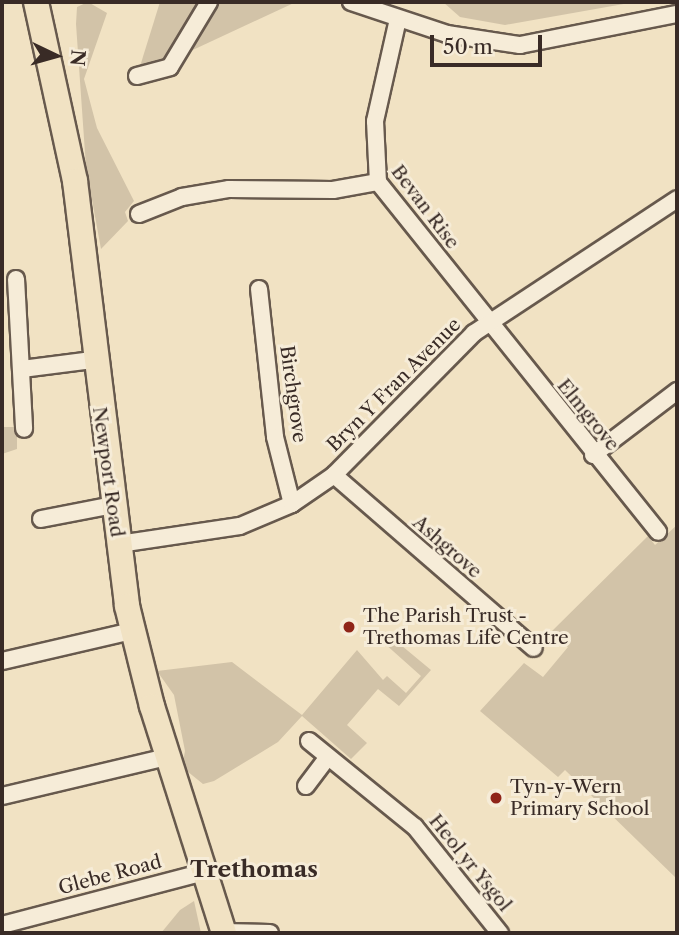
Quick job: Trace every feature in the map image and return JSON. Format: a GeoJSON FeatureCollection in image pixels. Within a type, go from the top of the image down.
{"type":"FeatureCollection","features":[{"type":"Feature","properties":{"kind":"main road","name":"Newport Road"},"geometry":{"type":"LineString","coordinates":[[36,2],[75,181],[92,360],[132,631],[167,757],[208,871],[224,933]]}},
{"type":"Feature","properties":{"kind":"street"},"geometry":{"type":"LineString","coordinates":[[137,76],[170,66],[209,2]]}},
{"type":"Feature","properties":{"kind":"street"},"geometry":{"type":"LineString","coordinates":[[351,2],[398,19],[482,43],[520,45],[677,13]]}},
{"type":"Feature","properties":{"kind":"street","name":"Bevan Rise"},"geometry":{"type":"LineString","coordinates":[[398,19],[375,121],[378,182],[486,325]]}},
{"type":"Feature","properties":{"kind":"street"},"geometry":{"type":"LineString","coordinates":[[139,214],[182,197],[229,189],[334,190],[378,182]]}},
{"type":"Feature","properties":{"kind":"street","name":"Bryn Y Fran Avenue"},"geometry":{"type":"LineString","coordinates":[[119,544],[240,526],[292,504],[334,475],[486,325],[677,199]]}},
{"type":"Feature","properties":{"kind":"street"},"geometry":{"type":"LineString","coordinates":[[16,279],[24,429]]}},
{"type":"Feature","properties":{"kind":"street","name":"Birchgrove"},"geometry":{"type":"LineString","coordinates":[[259,289],[275,437],[292,504]]}},
{"type":"Feature","properties":{"kind":"street","name":"Elmgrove"},"geometry":{"type":"LineString","coordinates":[[486,325],[658,532]]}},
{"type":"Feature","properties":{"kind":"street"},"geometry":{"type":"LineString","coordinates":[[22,369],[92,360]]}},
{"type":"Feature","properties":{"kind":"street"},"geometry":{"type":"LineString","coordinates":[[593,455],[677,391]]}},
{"type":"Feature","properties":{"kind":"street","name":"Ashgrove"},"geometry":{"type":"LineString","coordinates":[[334,475],[534,648]]}},
{"type":"Feature","properties":{"kind":"street"},"geometry":{"type":"LineString","coordinates":[[41,519],[113,505]]}},
{"type":"Feature","properties":{"kind":"street"},"geometry":{"type":"LineString","coordinates":[[2,661],[132,631]]}},
{"type":"Feature","properties":{"kind":"street","name":"Heol yr Ysgol"},"geometry":{"type":"LineString","coordinates":[[309,741],[415,827],[500,933]]}},
{"type":"Feature","properties":{"kind":"street"},"geometry":{"type":"LineString","coordinates":[[2,796],[167,757]]}},
{"type":"Feature","properties":{"kind":"street"},"geometry":{"type":"LineString","coordinates":[[306,786],[328,757]]}},
{"type":"Feature","properties":{"kind":"street","name":"Glebe Road"},"geometry":{"type":"LineString","coordinates":[[2,925],[26,926],[208,871]]}},
{"type":"Feature","properties":{"kind":"street"},"geometry":{"type":"LineString","coordinates":[[224,933],[270,933]]}},
{"type":"Feature","properties":{"kind":"shaded area"},"geometry":{"type":"Polygon","coordinates":[[[88,2],[107,13],[84,79],[97,128],[134,201],[125,212],[128,221],[101,249],[86,167],[76,24],[77,7],[88,2]]]}},
{"type":"Feature","properties":{"kind":"shaded area"},"geometry":{"type":"Polygon","coordinates":[[[160,2],[296,2],[137,76],[160,2]]]}},
{"type":"Feature","properties":{"kind":"shaded area"},"geometry":{"type":"Polygon","coordinates":[[[443,2],[635,2],[505,25],[460,17],[443,2]]]}},
{"type":"Feature","properties":{"kind":"shaded area"},"geometry":{"type":"Polygon","coordinates":[[[2,427],[17,427],[17,449],[2,454],[2,427]]]}},
{"type":"Feature","properties":{"kind":"shaded area"},"geometry":{"type":"Polygon","coordinates":[[[677,525],[677,879],[565,770],[558,777],[480,711],[524,663],[543,677],[568,647],[550,633],[648,536],[655,545],[677,525]]]}},
{"type":"Feature","properties":{"kind":"shaded area"},"geometry":{"type":"Polygon","coordinates":[[[390,636],[431,670],[399,706],[378,689],[347,725],[367,743],[351,759],[302,716],[278,742],[214,781],[203,784],[182,767],[185,751],[174,695],[157,671],[232,662],[302,715],[357,650],[383,680],[387,676],[406,693],[421,676],[384,643],[390,636]]]}},
{"type":"Feature","properties":{"kind":"shaded area"},"geometry":{"type":"Polygon","coordinates":[[[194,901],[201,933],[161,933],[180,910],[194,901]]]}},
{"type":"Feature","properties":{"kind":"place","name":"The Parish Trust - Trethomas Life Centre"},"geometry":{"type":"Point","coordinates":[349,627]}},
{"type":"Feature","properties":{"kind":"place","name":"Tyn-y-Wern Primary School"},"geometry":{"type":"Point","coordinates":[496,798]}},
{"type":"Feature","properties":{"kind":"district","name":"Trethomas"},"geometry":{"type":"Point","coordinates":[254,869]}}]}
